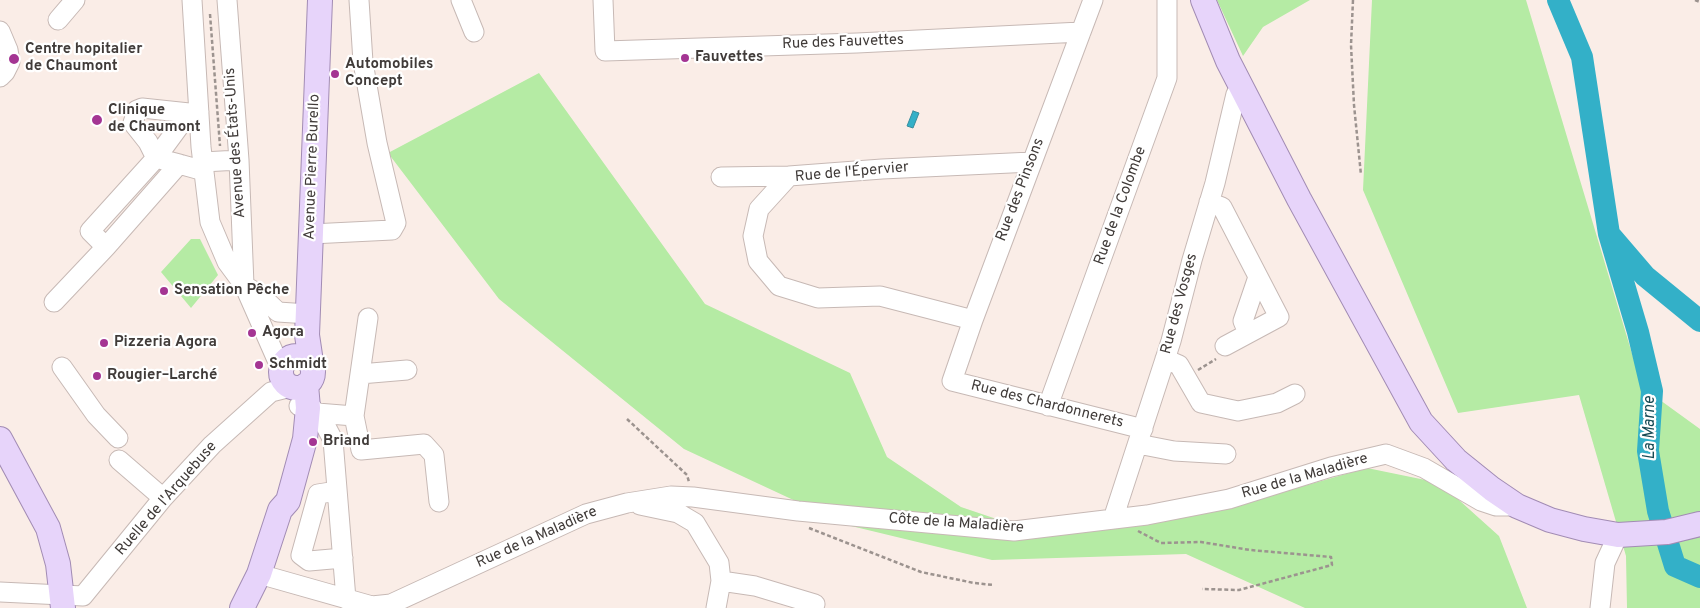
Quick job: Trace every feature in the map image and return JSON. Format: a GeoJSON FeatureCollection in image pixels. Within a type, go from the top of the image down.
{"type":"FeatureCollection","features":[{"type":"Feature","properties":{"kind":"main road","name":"Avenue Pierre Burello"},"geometry":{"type":"LineString","coordinates":[[307,324],[320,0]]}},
{"type":"Feature","properties":{"kind":"main road"},"geometry":{"type":"LineString","coordinates":[[1203,0],[1242,90],[1420,422],[1456,460],[1517,506],[1550,520],[1584,530],[1618,535],[1666,532],[1700,524]]}},
{"type":"Feature","properties":{"kind":"main road"},"geometry":{"type":"LineString","coordinates":[[242,608],[259,574],[280,510],[288,501],[305,439],[292,382],[298,350],[307,324]]}},
{"type":"Feature","properties":{"kind":"main road"},"geometry":{"type":"LineString","coordinates":[[0,439],[48,528],[58,564],[62,601]]}},
{"type":"Feature","properties":{"kind":"street"},"geometry":{"type":"LineString","coordinates":[[58,20],[74,0]]}},
{"type":"Feature","properties":{"kind":"street","name":"Avenue des États-Unis"},"geometry":{"type":"LineString","coordinates":[[192,0],[194,112],[210,222],[227,262],[244,285],[292,382],[324,422],[333,440],[346,599]]}},
{"type":"Feature","properties":{"kind":"street","name":"Avenue des États-Unis"},"geometry":{"type":"LineString","coordinates":[[227,0],[230,160],[244,285]]}},
{"type":"Feature","properties":{"kind":"street"},"geometry":{"type":"LineString","coordinates":[[310,234],[392,230],[396,222],[377,143],[363,62],[359,0]]}},
{"type":"Feature","properties":{"kind":"street"},"geometry":{"type":"LineString","coordinates":[[461,0],[474,32]]}},
{"type":"Feature","properties":{"kind":"street","name":"Rue des Fauvettes"},"geometry":{"type":"LineString","coordinates":[[603,0],[605,51],[857,43],[1081,32]]}},
{"type":"Feature","properties":{"kind":"street","name":"Rue des Pinsons"},"geometry":{"type":"LineString","coordinates":[[952,381],[972,320],[1093,0]]}},
{"type":"Feature","properties":{"kind":"street","name":"Rue de la Colombe"},"geometry":{"type":"LineString","coordinates":[[1048,406],[1167,78],[1167,0]]}},
{"type":"Feature","properties":{"kind":"street"},"geometry":{"type":"LineString","coordinates":[[0,31],[8,50],[10,62],[0,77]]}},
{"type":"Feature","properties":{"kind":"street","name":"Rue des Vosges"},"geometry":{"type":"LineString","coordinates":[[1113,519],[1165,359],[1210,202],[1236,94],[1242,90]]}},
{"type":"Feature","properties":{"kind":"street"},"geometry":{"type":"LineString","coordinates":[[194,112],[142,108],[137,110],[133,123],[148,142],[156,158],[179,164],[203,166],[230,160]]}},
{"type":"Feature","properties":{"kind":"street"},"geometry":{"type":"LineString","coordinates":[[106,246],[90,231],[156,158],[194,112]]}},
{"type":"Feature","properties":{"kind":"street","name":"Rue de l'Épervier"},"geometry":{"type":"LineString","coordinates":[[972,320],[880,296],[818,298],[779,286],[758,261],[753,236],[760,209],[789,176],[882,169],[1032,162]]}},
{"type":"Feature","properties":{"kind":"street"},"geometry":{"type":"LineString","coordinates":[[54,302],[179,164]]}},
{"type":"Feature","properties":{"kind":"street"},"geometry":{"type":"LineString","coordinates":[[721,177],[789,176]]}},
{"type":"Feature","properties":{"kind":"street"},"geometry":{"type":"LineString","coordinates":[[1210,202],[1222,207],[1279,317],[1225,346]]}},
{"type":"Feature","properties":{"kind":"street"},"geometry":{"type":"LineString","coordinates":[[1248,333],[1243,321],[1258,277]]}},
{"type":"Feature","properties":{"kind":"street","name":"Avenue des États-Unis"},"geometry":{"type":"LineString","coordinates":[[244,285],[259,294],[278,312],[307,324]]}},
{"type":"Feature","properties":{"kind":"street"},"geometry":{"type":"LineString","coordinates":[[368,318],[354,416],[361,450],[424,444],[434,455],[439,502]]}},
{"type":"Feature","properties":{"kind":"street"},"geometry":{"type":"LineString","coordinates":[[1165,359],[1179,365],[1201,403],[1238,411],[1277,403],[1295,394]]}},
{"type":"Feature","properties":{"kind":"street"},"geometry":{"type":"LineString","coordinates":[[62,367],[96,415],[118,438]]}},
{"type":"Feature","properties":{"kind":"street"},"geometry":{"type":"LineString","coordinates":[[360,374],[407,370]]}},
{"type":"Feature","properties":{"kind":"street","name":"Rue des Chardonnerets"},"geometry":{"type":"LineString","coordinates":[[952,381],[1048,406],[1140,436],[1174,451],[1226,454]]}},
{"type":"Feature","properties":{"kind":"street"},"geometry":{"type":"LineString","coordinates":[[292,382],[354,416]]}},
{"type":"Feature","properties":{"kind":"street","name":"Ruelle de l'Arquebuse"},"geometry":{"type":"LineString","coordinates":[[62,601],[83,596],[163,498],[212,445],[248,413],[292,382]]}},
{"type":"Feature","properties":{"kind":"street","name":"Rue de la Maladière"},"geometry":{"type":"LineString","coordinates":[[1113,519],[1147,515],[1229,498],[1331,467],[1386,454],[1424,468],[1481,500],[1496,506],[1517,506]]}},
{"type":"Feature","properties":{"kind":"street"},"geometry":{"type":"LineString","coordinates":[[119,460],[163,498]]}},
{"type":"Feature","properties":{"kind":"street"},"geometry":{"type":"LineString","coordinates":[[337,491],[318,494],[301,555],[309,561],[343,558]]}},
{"type":"Feature","properties":{"kind":"street","name":"Rue de la Maladière"},"geometry":{"type":"LineString","coordinates":[[372,607],[391,604],[586,514],[627,502],[671,496],[693,497],[802,519]]}},
{"type":"Feature","properties":{"kind":"street"},"geometry":{"type":"LineString","coordinates":[[627,502],[678,513],[695,523],[719,562],[721,580],[716,608]]}},
{"type":"Feature","properties":{"kind":"street","name":"Côte de la Maladière"},"geometry":{"type":"LineString","coordinates":[[802,519],[1014,531],[1113,519]]}},
{"type":"Feature","properties":{"kind":"street"},"geometry":{"type":"LineString","coordinates":[[1600,608],[1605,563],[1618,535]]}},
{"type":"Feature","properties":{"kind":"street"},"geometry":{"type":"LineString","coordinates":[[259,574],[372,607]]}},
{"type":"Feature","properties":{"kind":"street"},"geometry":{"type":"LineString","coordinates":[[721,580],[756,586],[815,604]]}},
{"type":"Feature","properties":{"kind":"street"},"geometry":{"type":"LineString","coordinates":[[0,592],[62,601]]}},
{"type":"Feature","properties":{"kind":"path"},"geometry":{"type":"LineString","coordinates":[[1353,0],[1351,45],[1354,105],[1361,175]]}},
{"type":"Feature","properties":{"kind":"path"},"geometry":{"type":"LineString","coordinates":[[1695,0],[1700,2]]}},
{"type":"Feature","properties":{"kind":"path"},"geometry":{"type":"LineString","coordinates":[[209,10],[230,160]]}},
{"type":"Feature","properties":{"kind":"path"},"geometry":{"type":"LineString","coordinates":[[1186,377],[1215,361],[1225,346]]}},
{"type":"Feature","properties":{"kind":"path"},"geometry":{"type":"LineString","coordinates":[[627,419],[686,475],[693,497]]}},
{"type":"Feature","properties":{"kind":"path"},"geometry":{"type":"LineString","coordinates":[[802,519],[850,545],[921,572],[974,584],[994,585]]}},
{"type":"Feature","properties":{"kind":"path"},"geometry":{"type":"LineString","coordinates":[[1137,531],[1160,543],[1201,542],[1250,550],[1331,557],[1332,565],[1239,590],[1202,589]]}},
{"type":"Feature","properties":{"kind":"green space"},"geometry":{"type":"Polygon","coordinates":[[[1217,0],[1310,0],[1263,27],[1243,56],[1217,0]]]}},
{"type":"Feature","properties":{"kind":"green space"},"geometry":{"type":"Polygon","coordinates":[[[1372,0],[1526,0],[1642,387],[1700,429],[1700,608],[1627,608],[1626,556],[1579,395],[1458,413],[1363,190],[1372,0]]]}},
{"type":"Feature","properties":{"kind":"green space"},"geometry":{"type":"Polygon","coordinates":[[[539,73],[705,304],[850,373],[887,457],[961,507],[1041,534],[1226,508],[1367,468],[1440,483],[1499,536],[1527,608],[1305,608],[1186,554],[992,560],[847,525],[684,449],[499,299],[388,153],[539,73]]]}},
{"type":"Feature","properties":{"kind":"green space"},"geometry":{"type":"Polygon","coordinates":[[[191,239],[200,239],[218,275],[191,308],[161,272],[191,239]]]}},
{"type":"Feature","properties":{"kind":"water"},"geometry":{"type":"Polygon","coordinates":[[[913,111],[919,113],[913,128],[907,126],[913,111]]]}},
{"type":"Feature","properties":{"kind":"waterway","name":"La Marne"},"geometry":{"type":"LineString","coordinates":[[1558,0],[1582,57],[1609,234],[1645,276],[1700,321]]}},
{"type":"Feature","properties":{"kind":"waterway","name":"La Marne"},"geometry":{"type":"LineString","coordinates":[[1609,234],[1638,332],[1652,391],[1648,451],[1658,511],[1675,566],[1700,577]]}},
{"type":"Feature","properties":{"kind":"place","name":"Fauvettes"},"geometry":{"type":"Point","coordinates":[685,58]}},
{"type":"Feature","properties":{"kind":"place","name":"Centre hopitalier de Chaumont"},"geometry":{"type":"Point","coordinates":[14,59]}},
{"type":"Feature","properties":{"kind":"place","name":"Automobiles Concept"},"geometry":{"type":"Point","coordinates":[335,74]}},
{"type":"Feature","properties":{"kind":"place","name":"Clinique de Chaumont"},"geometry":{"type":"Point","coordinates":[97,120]}},
{"type":"Feature","properties":{"kind":"place","name":"Sensation Pêche"},"geometry":{"type":"Point","coordinates":[164,291]}},
{"type":"Feature","properties":{"kind":"place","name":"Agora"},"geometry":{"type":"Point","coordinates":[252,333]}},
{"type":"Feature","properties":{"kind":"place","name":"Pizzeria Agora"},"geometry":{"type":"Point","coordinates":[104,343]}},
{"type":"Feature","properties":{"kind":"place","name":"Schmidt"},"geometry":{"type":"Point","coordinates":[259,365]}},
{"type":"Feature","properties":{"kind":"place","name":"Rougier–Larché"},"geometry":{"type":"Point","coordinates":[97,376]}},
{"type":"Feature","properties":{"kind":"place","name":"Briand"},"geometry":{"type":"Point","coordinates":[313,442]}}]}
